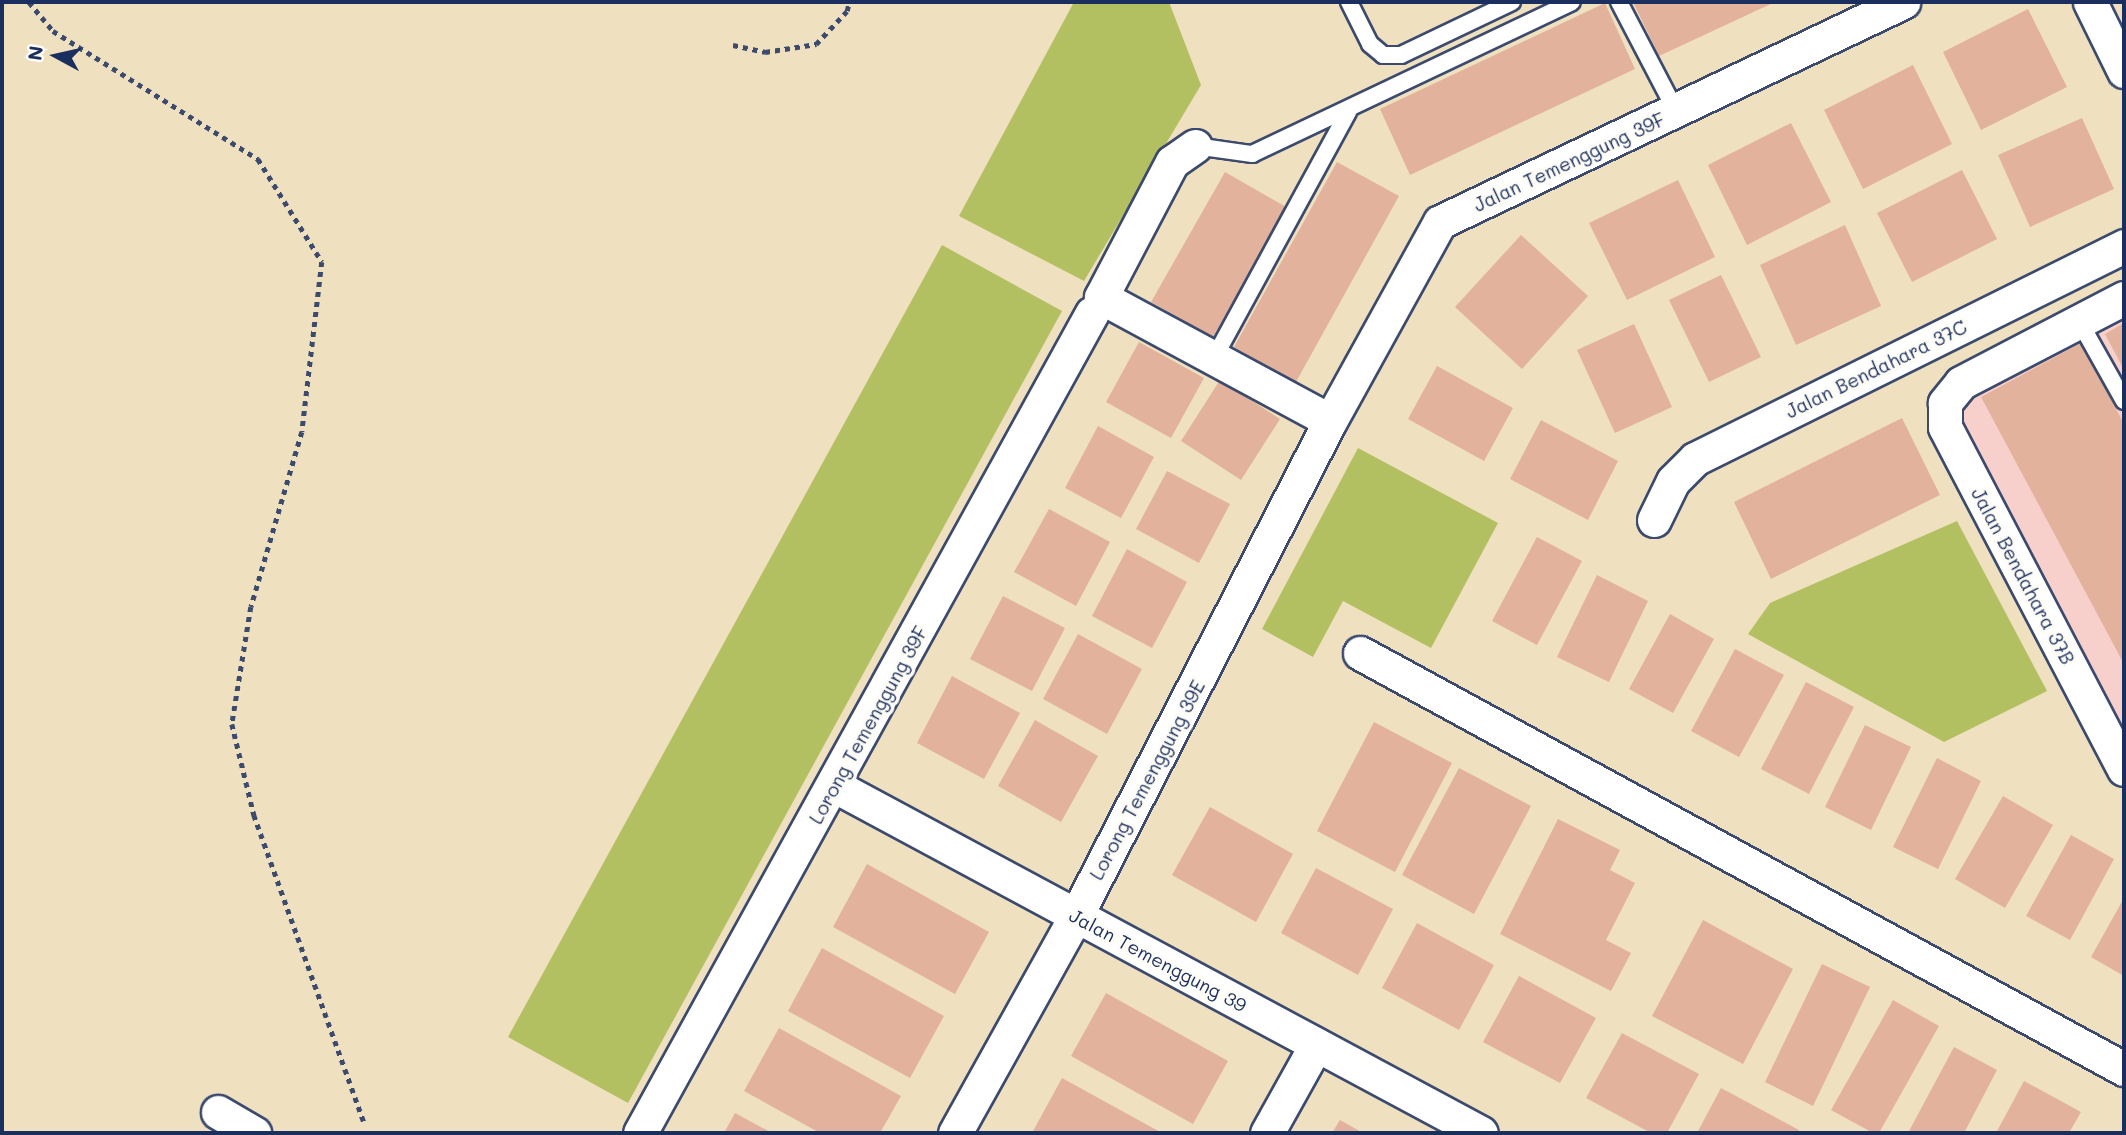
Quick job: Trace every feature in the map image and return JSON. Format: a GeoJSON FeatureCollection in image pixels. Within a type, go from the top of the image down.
{"type":"FeatureCollection","features":[{"type":"Feature","properties":{"kind":"street","name":"Jalan Temenggung 39F"},"geometry":{"type":"LineString","coordinates":[[1330,421],[1440,222],[1903,2]]}},
{"type":"Feature","properties":{"kind":"street"},"geometry":{"type":"LineString","coordinates":[[2090,2],[2124,71]]}},
{"type":"Feature","properties":{"kind":"street","name":"Lorong Temenggung 39F"},"geometry":{"type":"LineString","coordinates":[[640,1133],[835,786],[1172,162],[1195,146]]}},
{"type":"Feature","properties":{"kind":"street","name":"Jalan Bendahara 37C"},"geometry":{"type":"LineString","coordinates":[[1654,520],[1673,481],[1695,459],[2124,246]]}},
{"type":"Feature","properties":{"kind":"street"},"geometry":{"type":"LineString","coordinates":[[2078,319],[2124,298]]}},
{"type":"Feature","properties":{"kind":"street"},"geometry":{"type":"LineString","coordinates":[[1096,305],[1214,358],[1330,421]]}},
{"type":"Feature","properties":{"kind":"street","name":"Jalan Bendahara 37B"},"geometry":{"type":"LineString","coordinates":[[2078,319],[1961,383],[1945,403],[1945,426],[2124,769]]}},
{"type":"Feature","properties":{"kind":"street","name":"Lorong Temenggung 39E"},"geometry":{"type":"LineString","coordinates":[[955,1133],[1076,916],[1330,421]]}},
{"type":"Feature","properties":{"kind":"street"},"geometry":{"type":"LineString","coordinates":[[1360,653],[2124,1069]]}},
{"type":"Feature","properties":{"kind":"street","name":"Jalan Temenggung 39"},"geometry":{"type":"LineString","coordinates":[[835,786],[1481,1133]]}},
{"type":"Feature","properties":{"kind":"street"},"geometry":{"type":"LineString","coordinates":[[1267,1133],[1316,1045]]}},
{"type":"Feature","properties":{"kind":"street"},"geometry":{"type":"LineString","coordinates":[[218,1112],[254,1133]]}},
{"type":"Feature","properties":{"kind":"lane"},"geometry":{"type":"LineString","coordinates":[[1349,2],[1370,44],[1383,55],[1401,55],[1512,2]]}},
{"type":"Feature","properties":{"kind":"lane"},"geometry":{"type":"LineString","coordinates":[[1195,146],[1252,154],[1348,112],[1572,2]]}},
{"type":"Feature","properties":{"kind":"lane"},"geometry":{"type":"LineString","coordinates":[[1619,2],[1676,111]]}},
{"type":"Feature","properties":{"kind":"lane"},"geometry":{"type":"LineString","coordinates":[[1214,358],[1348,112]]}},
{"type":"Feature","properties":{"kind":"lane"},"geometry":{"type":"LineString","coordinates":[[2078,319],[2124,401]]}},
{"type":"Feature","properties":{"kind":"path"},"geometry":{"type":"LineString","coordinates":[[29,2],[53,31],[258,159],[322,262],[302,432],[251,607],[232,724],[254,815],[364,1123]]}},
{"type":"Feature","properties":{"kind":"path"},"geometry":{"type":"LineString","coordinates":[[733,45],[765,52],[816,44],[847,11],[849,2]]}},
{"type":"Feature","properties":{"kind":"shaded area"},"geometry":{"type":"Polygon","coordinates":[[[2124,312],[2124,744],[1958,424],[1971,391],[2124,312]]]}},
{"type":"Feature","properties":{"kind":"green space"},"geometry":{"type":"Polygon","coordinates":[[[1074,2],[1169,2],[1201,85],[1084,281],[959,216],[1074,2]]]}},
{"type":"Feature","properties":{"kind":"green space"},"geometry":{"type":"Polygon","coordinates":[[[942,245],[1062,311],[628,1103],[508,1037],[942,245]]]}},
{"type":"Feature","properties":{"kind":"green space"},"geometry":{"type":"Polygon","coordinates":[[[1358,448],[1498,523],[1431,648],[1343,601],[1313,657],[1262,629],[1358,448]]]}},
{"type":"Feature","properties":{"kind":"green space"},"geometry":{"type":"Polygon","coordinates":[[[1957,521],[2047,691],[1944,742],[1748,634],[1770,603],[1957,521]]]}},
{"type":"Feature","properties":{"kind":"building"},"geometry":{"type":"Polygon","coordinates":[[[1633,2],[1775,2],[1659,56],[1633,2]]]}},
{"type":"Feature","properties":{"kind":"building"},"geometry":{"type":"Polygon","coordinates":[[[1605,3],[1635,69],[1410,175],[1380,109],[1605,3]]]}},
{"type":"Feature","properties":{"kind":"building"},"geometry":{"type":"Polygon","coordinates":[[[2028,9],[2067,87],[1981,130],[1943,52],[2028,9]]]}},
{"type":"Feature","properties":{"kind":"building"},"geometry":{"type":"Polygon","coordinates":[[[1913,65],[1952,144],[1863,189],[1824,110],[1913,65]]]}},
{"type":"Feature","properties":{"kind":"building"},"geometry":{"type":"Polygon","coordinates":[[[2082,118],[2114,189],[2030,227],[1998,155],[2082,118]]]}},
{"type":"Feature","properties":{"kind":"building"},"geometry":{"type":"Polygon","coordinates":[[[1791,123],[1831,202],[1747,245],[1708,165],[1791,123]]]}},
{"type":"Feature","properties":{"kind":"building"},"geometry":{"type":"Polygon","coordinates":[[[1337,162],[1399,196],[1296,382],[1234,347],[1337,162]]]}},
{"type":"Feature","properties":{"kind":"building"},"geometry":{"type":"Polygon","coordinates":[[[1962,170],[1997,239],[1912,282],[1877,213],[1962,170]]]}},
{"type":"Feature","properties":{"kind":"building"},"geometry":{"type":"Polygon","coordinates":[[[1225,172],[1286,207],[1213,337],[1151,302],[1225,172]]]}},
{"type":"Feature","properties":{"kind":"building"},"geometry":{"type":"Polygon","coordinates":[[[1678,180],[1715,257],[1627,300],[1589,223],[1678,180]]]}},
{"type":"Feature","properties":{"kind":"building"},"geometry":{"type":"Polygon","coordinates":[[[1845,225],[1881,306],[1796,345],[1760,265],[1845,225]]]}},
{"type":"Feature","properties":{"kind":"building"},"geometry":{"type":"Polygon","coordinates":[[[1521,235],[1588,296],[1522,369],[1455,307],[1521,235]]]}},
{"type":"Feature","properties":{"kind":"building"},"geometry":{"type":"Polygon","coordinates":[[[1721,275],[1761,357],[1709,382],[1669,300],[1721,275]]]}},
{"type":"Feature","properties":{"kind":"building"},"geometry":{"type":"Polygon","coordinates":[[[2124,323],[2124,370],[2105,334],[2124,323]]]}},
{"type":"Feature","properties":{"kind":"building"},"geometry":{"type":"Polygon","coordinates":[[[1634,324],[1672,407],[1615,433],[1577,350],[1634,324]]]}},
{"type":"Feature","properties":{"kind":"building"},"geometry":{"type":"Polygon","coordinates":[[[1139,342],[1204,378],[1171,438],[1106,402],[1139,342]]]}},
{"type":"Feature","properties":{"kind":"building"},"geometry":{"type":"Polygon","coordinates":[[[2081,343],[2124,424],[2124,664],[1981,397],[2081,343]]]}},
{"type":"Feature","properties":{"kind":"building"},"geometry":{"type":"Polygon","coordinates":[[[1437,366],[1513,408],[1484,461],[1408,419],[1437,366]]]}},
{"type":"Feature","properties":{"kind":"building"},"geometry":{"type":"Polygon","coordinates":[[[1220,380],[1280,419],[1241,480],[1181,441],[1220,380]]]}},
{"type":"Feature","properties":{"kind":"building"},"geometry":{"type":"Polygon","coordinates":[[[1902,418],[1940,495],[1771,579],[1734,502],[1902,418]]]}},
{"type":"Feature","properties":{"kind":"building"},"geometry":{"type":"Polygon","coordinates":[[[1541,420],[1618,461],[1588,520],[1510,479],[1541,420]]]}},
{"type":"Feature","properties":{"kind":"building"},"geometry":{"type":"Polygon","coordinates":[[[1098,426],[1154,457],[1121,518],[1065,488],[1098,426]]]}},
{"type":"Feature","properties":{"kind":"building"},"geometry":{"type":"Polygon","coordinates":[[[1167,471],[1230,504],[1199,563],[1136,529],[1167,471]]]}},
{"type":"Feature","properties":{"kind":"building"},"geometry":{"type":"Polygon","coordinates":[[[1049,509],[1110,542],[1076,606],[1014,572],[1049,509]]]}},
{"type":"Feature","properties":{"kind":"building"},"geometry":{"type":"Polygon","coordinates":[[[1537,537],[1582,561],[1537,645],[1492,621],[1537,537]]]}},
{"type":"Feature","properties":{"kind":"building"},"geometry":{"type":"Polygon","coordinates":[[[1127,549],[1187,582],[1152,648],[1092,616],[1127,549]]]}},
{"type":"Feature","properties":{"kind":"building"},"geometry":{"type":"Polygon","coordinates":[[[1597,575],[1648,601],[1609,682],[1557,657],[1597,575]]]}},
{"type":"Feature","properties":{"kind":"building"},"geometry":{"type":"Polygon","coordinates":[[[1003,596],[1065,628],[1032,691],[970,659],[1003,596]]]}},
{"type":"Feature","properties":{"kind":"building"},"geometry":{"type":"Polygon","coordinates":[[[1670,614],[1714,639],[1673,713],[1629,689],[1670,614]]]}},
{"type":"Feature","properties":{"kind":"building"},"geometry":{"type":"Polygon","coordinates":[[[1078,634],[1142,669],[1107,734],[1043,699],[1078,634]]]}},
{"type":"Feature","properties":{"kind":"building"},"geometry":{"type":"Polygon","coordinates":[[[1735,649],[1784,675],[1739,757],[1691,731],[1735,649]]]}},
{"type":"Feature","properties":{"kind":"building"},"geometry":{"type":"Polygon","coordinates":[[[952,676],[1020,713],[984,779],[917,743],[952,676]]]}},
{"type":"Feature","properties":{"kind":"building"},"geometry":{"type":"Polygon","coordinates":[[[1806,682],[1854,707],[1809,794],[1761,769],[1806,682]]]}},
{"type":"Feature","properties":{"kind":"building"},"geometry":{"type":"Polygon","coordinates":[[[1035,720],[1098,756],[1061,822],[998,786],[1035,720]]]}},
{"type":"Feature","properties":{"kind":"building"},"geometry":{"type":"Polygon","coordinates":[[[1374,722],[1452,763],[1395,872],[1317,831],[1374,722]]]}},
{"type":"Feature","properties":{"kind":"building"},"geometry":{"type":"Polygon","coordinates":[[[1865,725],[1911,747],[1871,830],[1825,807],[1865,725]]]}},
{"type":"Feature","properties":{"kind":"building"},"geometry":{"type":"Polygon","coordinates":[[[1937,758],[1981,781],[1938,869],[1893,847],[1937,758]]]}},
{"type":"Feature","properties":{"kind":"building"},"geometry":{"type":"Polygon","coordinates":[[[1459,768],[1531,806],[1474,914],[1402,875],[1459,768]]]}},
{"type":"Feature","properties":{"kind":"building"},"geometry":{"type":"Polygon","coordinates":[[[2003,796],[2053,825],[2005,908],[1955,879],[2003,796]]]}},
{"type":"Feature","properties":{"kind":"building"},"geometry":{"type":"Polygon","coordinates":[[[1210,807],[1293,854],[1256,922],[1172,875],[1210,807]]]}},
{"type":"Feature","properties":{"kind":"building"},"geometry":{"type":"Polygon","coordinates":[[[1558,819],[1620,850],[1610,870],[1635,883],[1606,940],[1631,953],[1611,991],[1500,934],[1558,819]]]}},
{"type":"Feature","properties":{"kind":"building"},"geometry":{"type":"Polygon","coordinates":[[[2071,835],[2114,859],[2070,940],[2026,916],[2071,835]]]}},
{"type":"Feature","properties":{"kind":"building"},"geometry":{"type":"Polygon","coordinates":[[[867,864],[989,932],[955,994],[833,927],[867,864]]]}},
{"type":"Feature","properties":{"kind":"building"},"geometry":{"type":"Polygon","coordinates":[[[1316,868],[1393,909],[1358,975],[1281,933],[1316,868]]]}},
{"type":"Feature","properties":{"kind":"building"},"geometry":{"type":"Polygon","coordinates":[[[2124,898],[2124,976],[2091,957],[2124,898]]]}},
{"type":"Feature","properties":{"kind":"building"},"geometry":{"type":"Polygon","coordinates":[[[1703,920],[1793,969],[1743,1064],[1652,1016],[1703,920]]]}},
{"type":"Feature","properties":{"kind":"building"},"geometry":{"type":"Polygon","coordinates":[[[1417,923],[1494,965],[1459,1030],[1382,988],[1417,923]]]}},
{"type":"Feature","properties":{"kind":"building"},"geometry":{"type":"Polygon","coordinates":[[[822,948],[944,1016],[910,1078],[788,1011],[822,948]]]}},
{"type":"Feature","properties":{"kind":"building"},"geometry":{"type":"Polygon","coordinates":[[[1822,964],[1870,987],[1813,1106],[1765,1082],[1822,964]]]}},
{"type":"Feature","properties":{"kind":"building"},"geometry":{"type":"Polygon","coordinates":[[[1519,976],[1596,1018],[1560,1083],[1483,1042],[1519,976]]]}},
{"type":"Feature","properties":{"kind":"building"},"geometry":{"type":"Polygon","coordinates":[[[1106,993],[1228,1061],[1193,1124],[1071,1056],[1106,993]]]}},
{"type":"Feature","properties":{"kind":"building"},"geometry":{"type":"Polygon","coordinates":[[[1893,1000],[1939,1026],[1879,1133],[1873,1133],[1831,1110],[1893,1000]]]}},
{"type":"Feature","properties":{"kind":"building"},"geometry":{"type":"Polygon","coordinates":[[[779,1028],[901,1096],[880,1133],[820,1133],[744,1091],[779,1028]]]}},
{"type":"Feature","properties":{"kind":"building"},"geometry":{"type":"Polygon","coordinates":[[[1622,1033],[1699,1074],[1667,1133],[1651,1133],[1586,1098],[1622,1033]]]}},
{"type":"Feature","properties":{"kind":"building"},"geometry":{"type":"Polygon","coordinates":[[[1954,1047],[1997,1070],[1964,1133],[1908,1133],[1954,1047]]]}},
{"type":"Feature","properties":{"kind":"building"},"geometry":{"type":"Polygon","coordinates":[[[1062,1078],[1162,1133],[1032,1133],[1062,1078]]]}},
{"type":"Feature","properties":{"kind":"building"},"geometry":{"type":"Polygon","coordinates":[[[2024,1081],[2081,1112],[2069,1133],[1996,1133],[2024,1081]]]}},
{"type":"Feature","properties":{"kind":"building"},"geometry":{"type":"Polygon","coordinates":[[[1721,1088],[1799,1130],[1797,1133],[1697,1133],[1721,1088]]]}},
{"type":"Feature","properties":{"kind":"building"},"geometry":{"type":"Polygon","coordinates":[[[735,1113],[772,1133],[724,1133],[735,1113]]]}},
{"type":"Feature","properties":{"kind":"building"},"geometry":{"type":"Polygon","coordinates":[[[1340,1120],[1363,1133],[1332,1133],[1340,1120]]]}}]}
